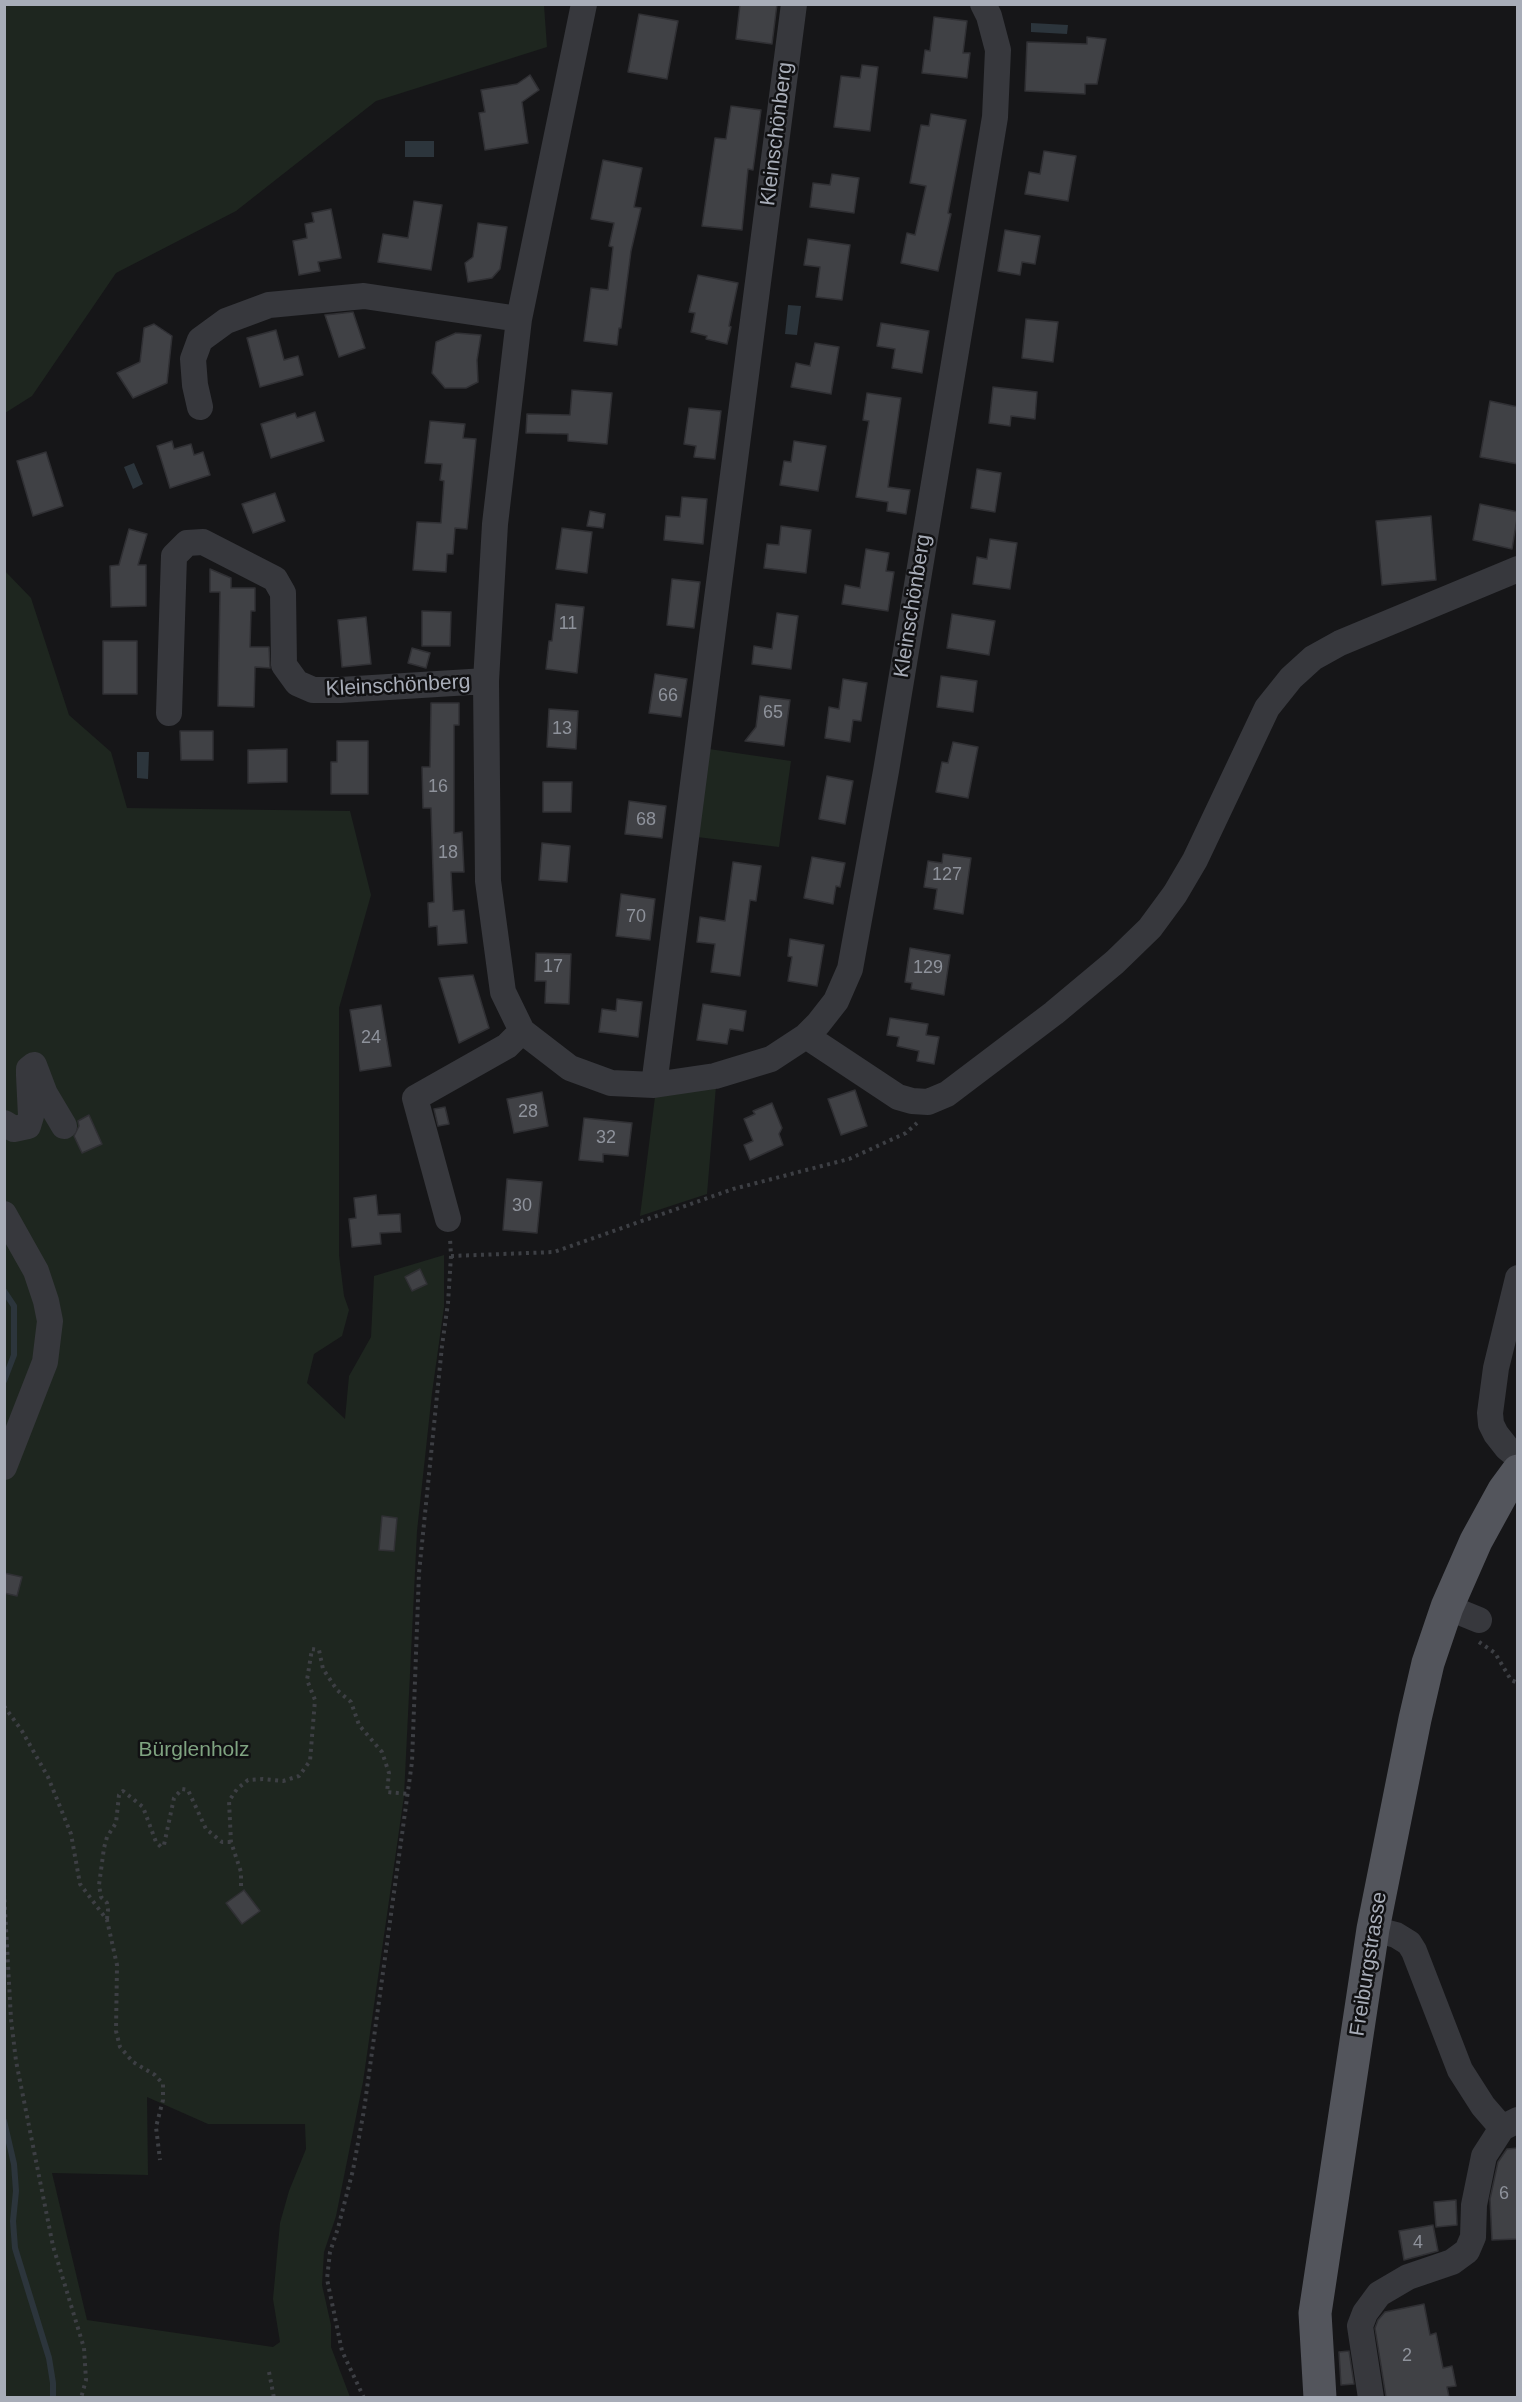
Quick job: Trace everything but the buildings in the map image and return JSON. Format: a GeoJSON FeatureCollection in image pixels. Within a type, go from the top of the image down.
{"type":"FeatureCollection","features":[{"type":"Feature","properties":{"kind":"main road","name":"Freiburgstrasse"},"geometry":{"type":"LineString","coordinates":[[1320,2397],[1315,2313],[1373,1929],[1418,1707],[1428,1663],[1447,1607],[1476,1540],[1504,1490],[1518,1471]]}},
{"type":"Feature","properties":{"kind":"street","name":"Kleinschönberg"},"geometry":{"type":"LineString","coordinates":[[584,4],[519,319],[495,524],[486,681],[488,881],[503,992],[522,1031],[570,1068],[611,1083],[654,1085],[715,1076],[771,1059],[806,1036],[836,1001],[850,969],[995,117],[998,50],[989,16],[983,4]]}},
{"type":"Feature","properties":{"kind":"street","name":"Kleinschönberg"},"geometry":{"type":"LineString","coordinates":[[654,1085],[794,4]]}},
{"type":"Feature","properties":{"kind":"street"},"geometry":{"type":"LineString","coordinates":[[200,406],[195,385],[193,359],[200,340],[226,321],[269,305],[364,297],[519,319]]}},
{"type":"Feature","properties":{"kind":"street","name":"Kleinschönberg"},"geometry":{"type":"LineString","coordinates":[[169,713],[174,556],[187,543],[203,542],[275,579],[283,593],[284,665],[297,683],[313,690],[340,690],[486,681]]}},
{"type":"Feature","properties":{"kind":"street"},"geometry":{"type":"LineString","coordinates":[[806,1036],[898,1097],[928,1102],[947,1094],[1054,1013],[1115,962],[1150,927],[1175,894],[1195,860],[1267,708],[1291,678],[1313,658],[1340,643],[1518,570]]}},
{"type":"Feature","properties":{"kind":"street"},"geometry":{"type":"LineString","coordinates":[[448,1219],[415,1098],[507,1046],[522,1031]]}},
{"type":"Feature","properties":{"kind":"street"},"geometry":{"type":"LineString","coordinates":[[4,1123],[14,1129],[28,1126],[31,1116],[29,1069],[33,1065],[45,1094],[64,1126]]}},
{"type":"Feature","properties":{"kind":"street"},"geometry":{"type":"LineString","coordinates":[[4,1214],[36,1271],[50,1321],[45,1362],[4,1467]]}},
{"type":"Feature","properties":{"kind":"street"},"geometry":{"type":"LineString","coordinates":[[1518,1278],[1496,1368],[1490,1413],[1491,1424],[1496,1434],[1518,1457]]}},
{"type":"Feature","properties":{"kind":"street"},"geometry":{"type":"LineString","coordinates":[[1447,1607],[1479,1620]]}},
{"type":"Feature","properties":{"kind":"street"},"geometry":{"type":"LineString","coordinates":[[1371,2397],[1360,2326],[1365,2313],[1379,2294],[1408,2277],[1452,2262],[1467,2251],[1473,2237],[1474,2205],[1484,2156],[1510,2124],[1482,2106],[1460,2070],[1414,1951],[1405,1938],[1373,1929]]}},
{"type":"Feature","properties":{"kind":"path"},"geometry":{"type":"LineString","coordinates":[[364,2397],[342,2350],[327,2279],[330,2252],[353,2170],[364,2110],[412,1762],[419,1573],[448,1303],[451,1254],[554,1252],[733,1189],[849,1159],[906,1133],[926,1115],[928,1102]]}},
{"type":"Feature","properties":{"kind":"path"},"geometry":{"type":"LineString","coordinates":[[1479,1620],[1476,1641],[1495,1653],[1511,1680],[1518,1683]]}},
{"type":"Feature","properties":{"kind":"path"},"geometry":{"type":"LineString","coordinates":[[241,1886],[241,1872],[231,1842],[229,1801],[237,1788],[248,1780],[283,1781],[299,1776],[310,1761],[315,1700],[307,1680],[312,1649],[319,1650],[323,1669],[337,1690],[351,1702],[359,1725],[382,1752],[389,1773],[387,1792],[408,1794]]}},
{"type":"Feature","properties":{"kind":"path"},"geometry":{"type":"LineString","coordinates":[[4,1706],[22,1731],[48,1777],[71,1834],[80,1884],[107,1920]]}},
{"type":"Feature","properties":{"kind":"path"},"geometry":{"type":"LineString","coordinates":[[160,2160],[156,2127],[163,2100],[163,2084],[155,2075],[133,2062],[120,2047],[116,2031],[117,1965],[107,1920],[107,1903],[101,1897],[99,1885],[104,1848],[107,1837],[116,1823],[119,1795],[123,1791],[143,1806],[156,1842],[161,1848],[164,1845],[174,1798],[182,1789],[188,1790],[206,1829],[222,1842],[231,1842]]}},
{"type":"Feature","properties":{"kind":"path"},"geometry":{"type":"LineString","coordinates":[[4,1893],[11,2019],[16,2061],[53,2246],[84,2348],[86,2380],[81,2397]]}},
{"type":"Feature","properties":{"kind":"path"},"geometry":{"type":"LineString","coordinates":[[269,2372],[274,2397]]}},
{"type":"Feature","properties":{"kind":"green space"},"geometry":{"type":"Polygon","coordinates":[[[5,4],[544,5],[547,47],[376,101],[236,211],[116,273],[32,396],[5,413],[5,4]]]}},
{"type":"Feature","properties":{"kind":"green space","name":"Bürglenholz"},"geometry":{"type":"Polygon","coordinates":[[[4,570],[31,598],[69,715],[111,752],[127,808],[350,811],[371,895],[339,1008],[339,1255],[344,1296],[349,1310],[342,1336],[314,1354],[307,1383],[345,1419],[349,1376],[371,1337],[374,1276],[444,1255],[444,1307],[417,1531],[404,1796],[363,2082],[336,2216],[324,2252],[322,2285],[331,2325],[331,2347],[350,2397],[5,2397],[4,570]],[[147,2097],[148,2175],[52,2173],[87,2320],[273,2347],[280,2342],[273,2299],[280,2223],[289,2191],[306,2149],[305,2124],[208,2124],[147,2097]]]}},
{"type":"Feature","properties":{"kind":"green space"},"geometry":{"type":"Polygon","coordinates":[[[709,749],[791,761],[779,847],[697,837],[709,749]]]}},
{"type":"Feature","properties":{"kind":"green space"},"geometry":{"type":"Polygon","coordinates":[[[716,1086],[707,1194],[640,1216],[655,1097],[716,1086]]]}},
{"type":"Feature","properties":{"kind":"shaded area"},"geometry":{"type":"Polygon","coordinates":[[[1031,23],[1068,25],[1067,34],[1031,32],[1031,23]]]}},
{"type":"Feature","properties":{"kind":"shaded area"},"geometry":{"type":"Polygon","coordinates":[[[405,141],[434,141],[434,157],[405,157],[405,141]]]}},
{"type":"Feature","properties":{"kind":"shaded area"},"geometry":{"type":"Polygon","coordinates":[[[788,305],[801,306],[797,335],[785,334],[788,305]]]}},
{"type":"Feature","properties":{"kind":"shaded area"},"geometry":{"type":"Polygon","coordinates":[[[134,463],[143,484],[133,489],[124,467],[134,463]]]}},
{"type":"Feature","properties":{"kind":"shaded area"},"geometry":{"type":"Polygon","coordinates":[[[137,752],[149,752],[148,779],[137,778],[137,752]]]}},
{"type":"Feature","properties":{"kind":"waterway"},"geometry":{"type":"LineString","coordinates":[[4,1291],[14,1306],[14,1355],[4,1381]]}},
{"type":"Feature","properties":{"kind":"waterway"},"geometry":{"type":"LineString","coordinates":[[4,2121],[14,2164],[15,2248],[49,2358],[53,2398]]}}]}
